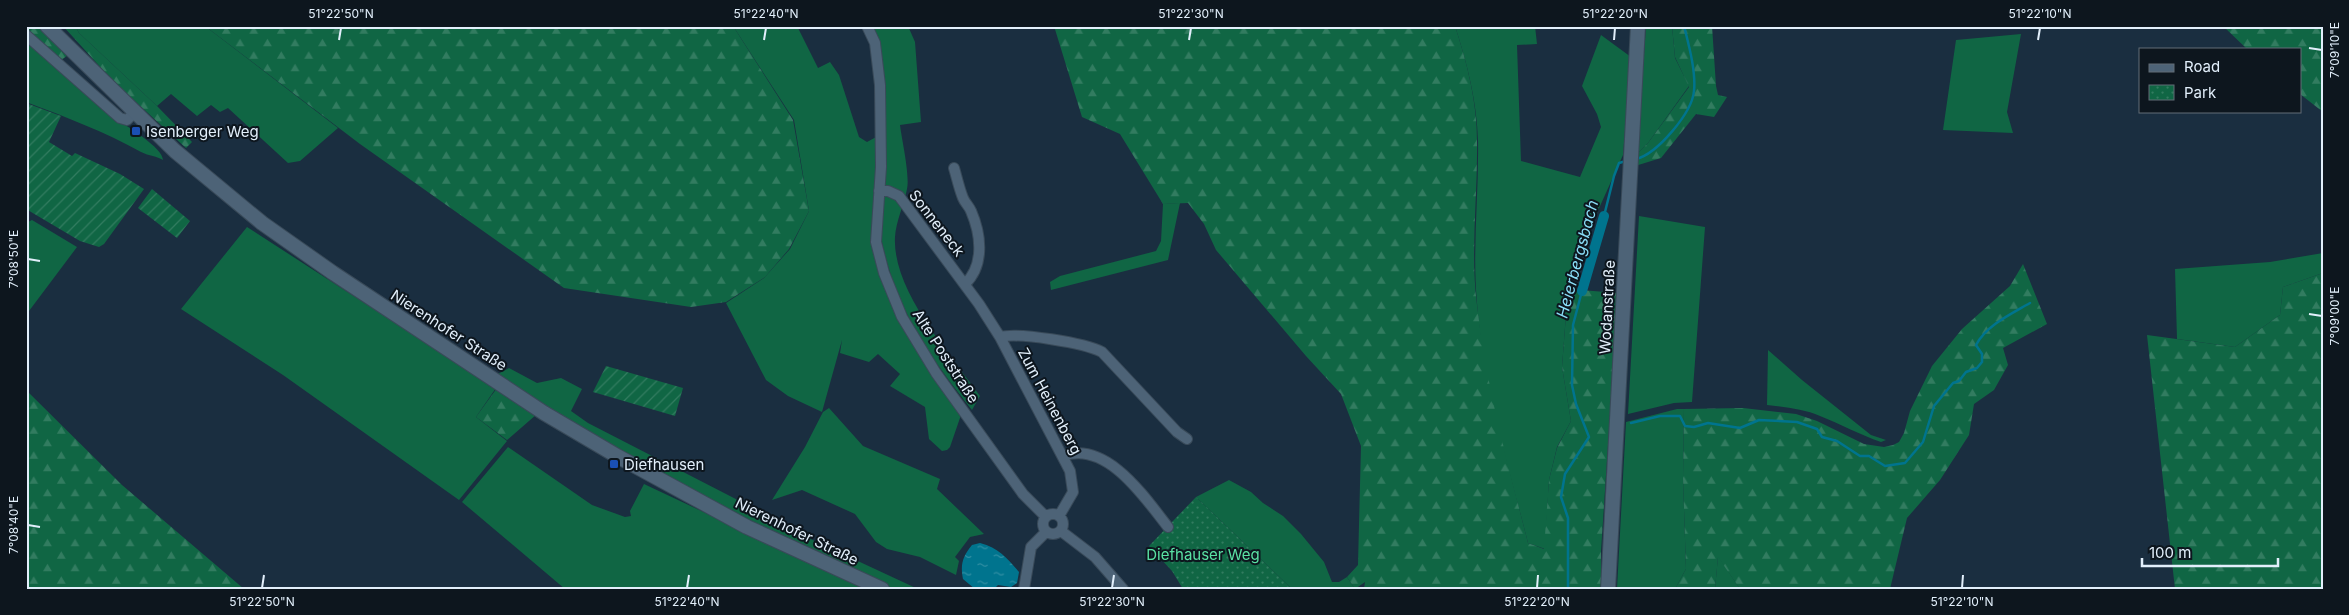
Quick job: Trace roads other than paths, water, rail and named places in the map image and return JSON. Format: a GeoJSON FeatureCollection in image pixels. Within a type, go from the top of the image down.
{"type":"FeatureCollection","features":[{"type":"Feature","properties":{"kind":"main road","name":"Nierenhofer Straße"},"geometry":{"type":"LineString","coordinates":[[47,26],[174,151],[262,223],[333,273],[544,413],[617,456],[747,527],[882,589]]}},
{"type":"Feature","properties":{"kind":"main road","name":"Wodanstraße"},"geometry":{"type":"LineString","coordinates":[[1608,589],[1638,26]]}},
{"type":"Feature","properties":{"kind":"street","name":"Alte Poststraße"},"geometry":{"type":"LineString","coordinates":[[867,26],[875,43],[880,85],[881,129],[876,242],[884,274],[902,317],[936,373],[1022,494],[1046,517]]}},
{"type":"Feature","properties":{"kind":"street"},"geometry":{"type":"LineString","coordinates":[[26,35],[120,118],[128,120],[134,113]]}},
{"type":"Feature","properties":{"kind":"street","name":"Sonneneck"},"geometry":{"type":"LineString","coordinates":[[954,168],[964,200],[971,209],[979,243],[977,268],[973,276],[965,284]]}},
{"type":"Feature","properties":{"kind":"street","name":"Sonneneck"},"geometry":{"type":"LineString","coordinates":[[879,191],[888,191],[899,196],[979,304]]}},
{"type":"Feature","properties":{"kind":"street","name":"Zum Heinenberg"},"geometry":{"type":"LineString","coordinates":[[979,304],[1000,337],[1070,472],[1073,492],[1059,516]]}},
{"type":"Feature","properties":{"kind":"street"},"geometry":{"type":"LineString","coordinates":[[1000,337],[1006,335],[1032,337],[1092,346],[1117,365],[1177,432],[1187,439]]}},
{"type":"Feature","properties":{"kind":"street"},"geometry":{"type":"LineString","coordinates":[[1063,456],[1074,453],[1084,454],[1108,462],[1127,479],[1168,526]]}},
{"type":"Feature","properties":{"kind":"street"},"geometry":{"type":"LineString","coordinates":[[1051,514],[1059,516],[1063,525],[1061,531],[1055,535],[1046,532],[1043,527],[1046,517],[1051,514]]}},
{"type":"Feature","properties":{"kind":"street"},"geometry":{"type":"LineString","coordinates":[[1061,531],[1095,557],[1123,589]]}},
{"type":"Feature","properties":{"kind":"street"},"geometry":{"type":"LineString","coordinates":[[1024,589],[1031,547],[1046,532]]}},
{"type":"Feature","properties":{"kind":"water"},"geometry":{"type":"Polygon","coordinates":[[[980,543],[998,551],[1011,562],[1019,572],[1017,583],[1011,587],[998,585],[994,589],[975,589],[963,579],[962,565],[964,557],[972,545],[980,543]]]}},
{"type":"Feature","properties":{"kind":"waterway","name":"Heierbergsbach"},"geometry":{"type":"LineString","coordinates":[[1636,159],[1644,156],[1663,141],[1680,121],[1692,100],[1694,75],[1684,26]]}},
{"type":"Feature","properties":{"kind":"waterway","name":"Heierbergsbach"},"geometry":{"type":"LineString","coordinates":[[1604,216],[1619,163],[1626,161]]}},
{"type":"Feature","properties":{"kind":"waterway","name":"Heierbergsbach"},"geometry":{"type":"LineString","coordinates":[[1582,291],[1604,216]]}},
{"type":"Feature","properties":{"kind":"waterway","name":"Heierbergsbach"},"geometry":{"type":"LineString","coordinates":[[1568,589],[1568,518],[1561,497],[1565,474],[1589,437],[1576,404],[1572,385],[1573,325],[1582,291]]}},
{"type":"Feature","properties":{"kind":"waterway"},"geometry":{"type":"LineString","coordinates":[[1631,423],[1660,416],[1680,416],[1685,426],[1694,427],[1708,423],[1740,428],[1759,420],[1797,422],[1817,429],[1822,437],[1837,441],[1860,456],[1869,456],[1885,466],[1905,463],[1923,442],[1934,406],[1953,383],[1959,381],[1966,372],[1977,368],[1982,362],[1982,354],[1976,345],[1981,338],[1993,326],[2030,303]]}},
{"type":"Feature","properties":{"kind":"place","name":"Isenberger Weg"},"geometry":{"type":"Point","coordinates":[136,131]}},
{"type":"Feature","properties":{"kind":"place","name":"Diefhausen"},"geometry":{"type":"Point","coordinates":[614,464]}},
{"type":"Feature","properties":{"kind":"park label","name":"Diefhauser Weg"},"geometry":{"type":"Point","coordinates":[1203,554]}}]}
